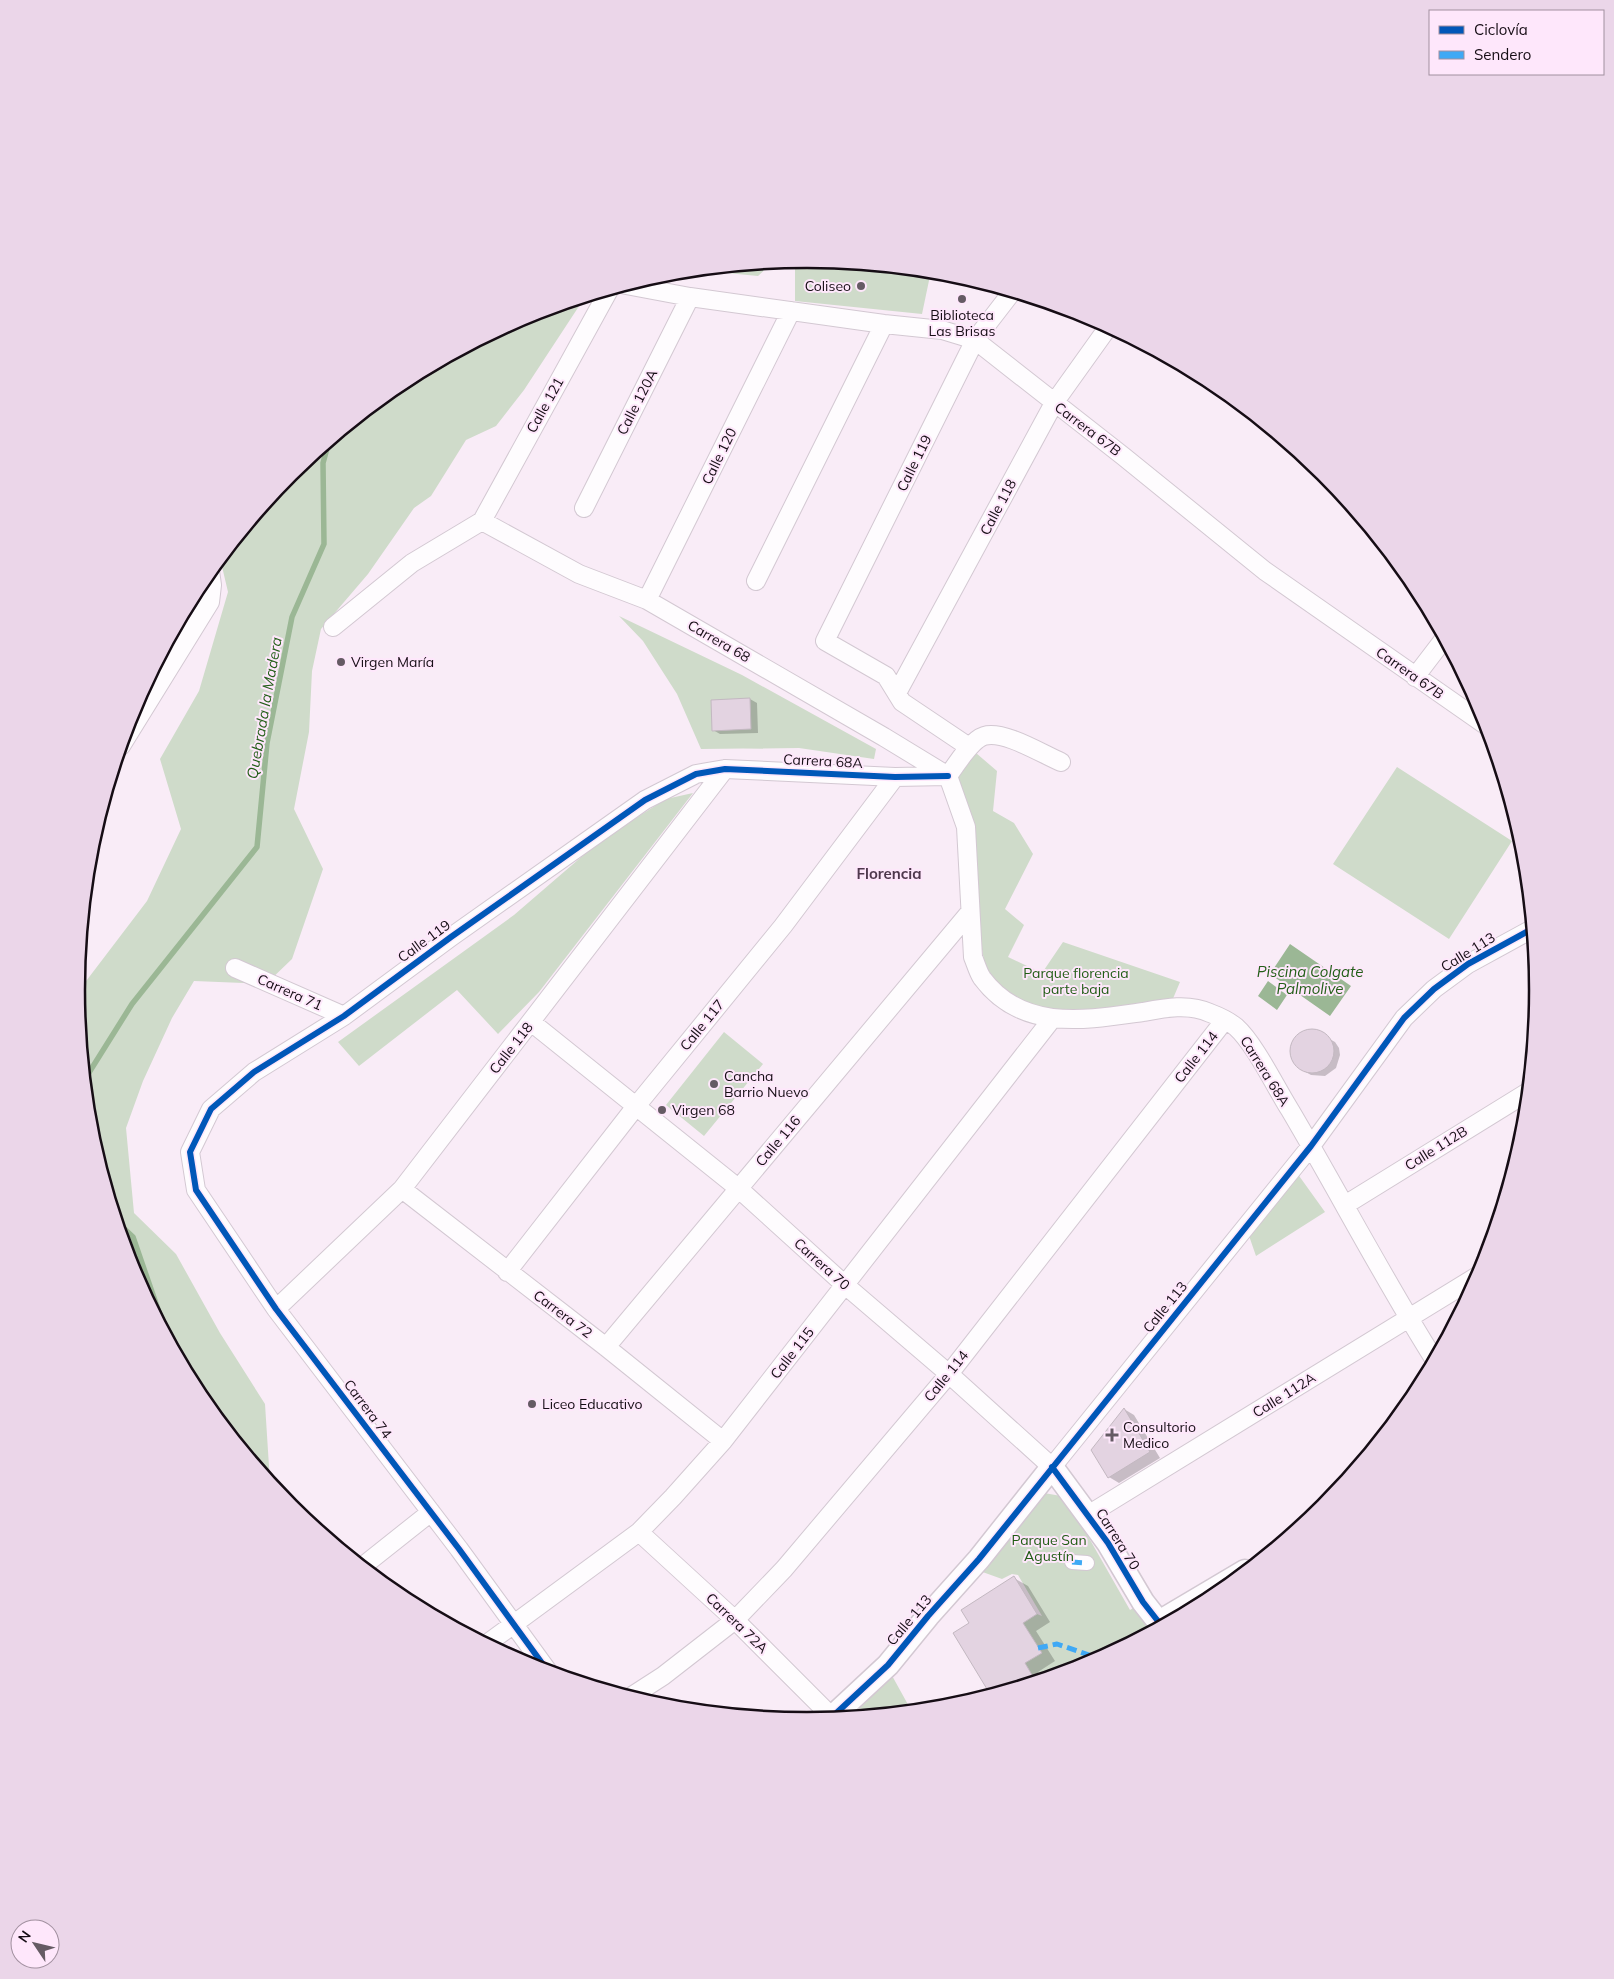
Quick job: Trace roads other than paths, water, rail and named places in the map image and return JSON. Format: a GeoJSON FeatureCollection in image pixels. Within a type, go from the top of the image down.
{"type":"FeatureCollection","features":[{"type":"Feature","properties":{"kind":"street","name":"Carrera 67B"},"geometry":{"type":"LineString","coordinates":[[641,287],[690,297],[884,324],[942,330],[975,340],[1123,456],[1265,572],[1476,719]]}},
{"type":"Feature","properties":{"kind":"street","name":"Calle 121"},"geometry":{"type":"LineString","coordinates":[[482,521],[605,297]]}},
{"type":"Feature","properties":{"kind":"street","name":"Calle 120A"},"geometry":{"type":"LineString","coordinates":[[584,508],[690,297]]}},
{"type":"Feature","properties":{"kind":"street","name":"Calle 119"},"geometry":{"type":"LineString","coordinates":[[897,693],[886,676],[826,641],[975,340],[1009,297]]}},
{"type":"Feature","properties":{"kind":"street","name":"Calle 120"},"geometry":{"type":"LineString","coordinates":[[647,600],[791,311]]}},
{"type":"Feature","properties":{"kind":"street"},"geometry":{"type":"LineString","coordinates":[[756,581],[884,324]]}},
{"type":"Feature","properties":{"kind":"street","name":"Calle 118"},"geometry":{"type":"LineString","coordinates":[[897,693],[1054,403],[1105,332]]}},
{"type":"Feature","properties":{"kind":"street","name":"Carrera 68"},"geometry":{"type":"LineString","coordinates":[[482,521],[579,574],[647,600],[884,736],[948,776]]}},
{"type":"Feature","properties":{"kind":"street"},"geometry":{"type":"LineString","coordinates":[[333,627],[412,563],[482,521]]}},
{"type":"Feature","properties":{"kind":"street"},"geometry":{"type":"LineString","coordinates":[[138,719],[210,602],[212,582]]}},
{"type":"Feature","properties":{"kind":"street"},"geometry":{"type":"LineString","coordinates":[[1415,677],[1440,644]]}},
{"type":"Feature","properties":{"kind":"street"},"geometry":{"type":"LineString","coordinates":[[897,693],[902,702],[969,747]]}},
{"type":"Feature","properties":{"kind":"street"},"geometry":{"type":"LineString","coordinates":[[948,776],[969,747],[984,736],[1002,735],[1061,762]]}},
{"type":"Feature","properties":{"kind":"street","name":"Calle 118"},"geometry":{"type":"LineString","coordinates":[[276,1309],[402,1189],[726,769]]}},
{"type":"Feature","properties":{"kind":"street","name":"Carrera 68A"},"geometry":{"type":"LineString","coordinates":[[696,774],[726,769],[895,777],[948,776],[966,827],[974,957],[981,977],[1000,998],[1024,1011],[1052,1019],[1099,1018],[1169,1008],[1191,1008],[1209,1012],[1236,1027],[1254,1050],[1345,1204],[1408,1318],[1430,1353]]}},
{"type":"Feature","properties":{"kind":"street","name":"Calle 119"},"geometry":{"type":"LineString","coordinates":[[190,1152],[211,1109],[254,1072],[344,1016],[451,937],[645,800],[696,774]]}},
{"type":"Feature","properties":{"kind":"street","name":"Calle 117"},"geometry":{"type":"LineString","coordinates":[[508,1272],[637,1105],[782,926],[895,777]]}},
{"type":"Feature","properties":{"kind":"street","name":"Calle 116"},"geometry":{"type":"LineString","coordinates":[[606,1347],[970,912]]}},
{"type":"Feature","properties":{"kind":"street","name":"Calle 113"},"geometry":{"type":"LineString","coordinates":[[839,1711],[888,1665],[928,1616],[979,1559],[1311,1146],[1404,1018],[1434,989],[1468,964],[1526,933]]}},
{"type":"Feature","properties":{"kind":"street","name":"Carrera 71"},"geometry":{"type":"LineString","coordinates":[[235,968],[344,1016]]}},
{"type":"Feature","properties":{"kind":"street","name":"Calle 115"},"geometry":{"type":"LineString","coordinates":[[493,1639],[639,1532],[673,1497],[722,1441],[845,1286],[1052,1019]]}},
{"type":"Feature","properties":{"kind":"street","name":"Calle 114"},"geometry":{"type":"LineString","coordinates":[[639,1692],[663,1676],[734,1620],[784,1569],[949,1374],[1224,1021]]}},
{"type":"Feature","properties":{"kind":"street","name":"Carrera 70"},"geometry":{"type":"LineString","coordinates":[[531,1022],[637,1105],[738,1188],[845,1286],[949,1374],[1052,1467],[1108,1543],[1143,1602],[1158,1620]]}},
{"type":"Feature","properties":{"kind":"street","name":"Calle 112B"},"geometry":{"type":"LineString","coordinates":[[1345,1204],[1521,1096]]}},
{"type":"Feature","properties":{"kind":"street","name":"Carrera 74"},"geometry":{"type":"LineString","coordinates":[[190,1152],[196,1190],[276,1309],[431,1512],[540,1660]]}},
{"type":"Feature","properties":{"kind":"street","name":"Carrera 72"},"geometry":{"type":"LineString","coordinates":[[402,1189],[606,1347],[722,1441]]}},
{"type":"Feature","properties":{"kind":"street","name":"Calle 112A"},"geometry":{"type":"LineString","coordinates":[[1088,1516],[1467,1282]]}},
{"type":"Feature","properties":{"kind":"street"},"geometry":{"type":"LineString","coordinates":[[367,1562],[431,1512]]}},
{"type":"Feature","properties":{"kind":"street","name":"Carrera 72A"},"geometry":{"type":"LineString","coordinates":[[639,1532],[734,1620],[826,1711]]}},
{"type":"Feature","properties":{"kind":"street"},"geometry":{"type":"LineString","coordinates":[[1072,1562],[1088,1563]]}},
{"type":"Feature","properties":{"kind":"water","name":"Piscina Colgate Palmolive"},"geometry":{"type":"Polygon","coordinates":[[[1290,944],[1351,986],[1330,1016],[1270,974],[1290,944]]]}},
{"type":"Feature","properties":{"kind":"water"},"geometry":{"type":"Polygon","coordinates":[[[1268,981],[1287,995],[1277,1010],[1258,996],[1268,981]]]}},
{"type":"Feature","properties":{"kind":"waterway","name":"Quebrada la Madera"},"geometry":{"type":"LineString","coordinates":[[90,1071],[132,1004],[257,847],[267,743],[292,617],[324,544],[323,463],[326,451]]}},
{"type":"Feature","properties":{"kind":"waterway","name":"Quebrada la Madera"},"geometry":{"type":"LineString","coordinates":[[126,1231],[133,1237],[154,1297]]}},
{"type":"Feature","properties":{"kind":"place","name":"Coliseo"},"geometry":{"type":"Point","coordinates":[861,286]}},
{"type":"Feature","properties":{"kind":"place","name":"Biblioteca Las Brisas"},"geometry":{"type":"Point","coordinates":[962,299]}},
{"type":"Feature","properties":{"kind":"place","name":"Virgen María"},"geometry":{"type":"Point","coordinates":[341,662]}},
{"type":"Feature","properties":{"kind":"place","name":"Cancha Barrio Nuevo"},"geometry":{"type":"Point","coordinates":[714,1084]}},
{"type":"Feature","properties":{"kind":"place","name":"Virgen 68"},"geometry":{"type":"Point","coordinates":[662,1110]}},
{"type":"Feature","properties":{"kind":"place","name":"Liceo Educativo"},"geometry":{"type":"Point","coordinates":[532,1404]}},
{"type":"Feature","properties":{"kind":"place","name":"Consultorio Medico"},"geometry":{"type":"Point","coordinates":[1112,1435]}},
{"type":"Feature","properties":{"kind":"district","name":"Florencia"},"geometry":{"type":"Point","coordinates":[889,873]}},
{"type":"Feature","properties":{"kind":"park label","name":"Parque florencia parte baja"},"geometry":{"type":"Point","coordinates":[1076,982]}},
{"type":"Feature","properties":{"kind":"park label","name":"Parque San Agustín"},"geometry":{"type":"Point","coordinates":[1049,1548]}}]}
